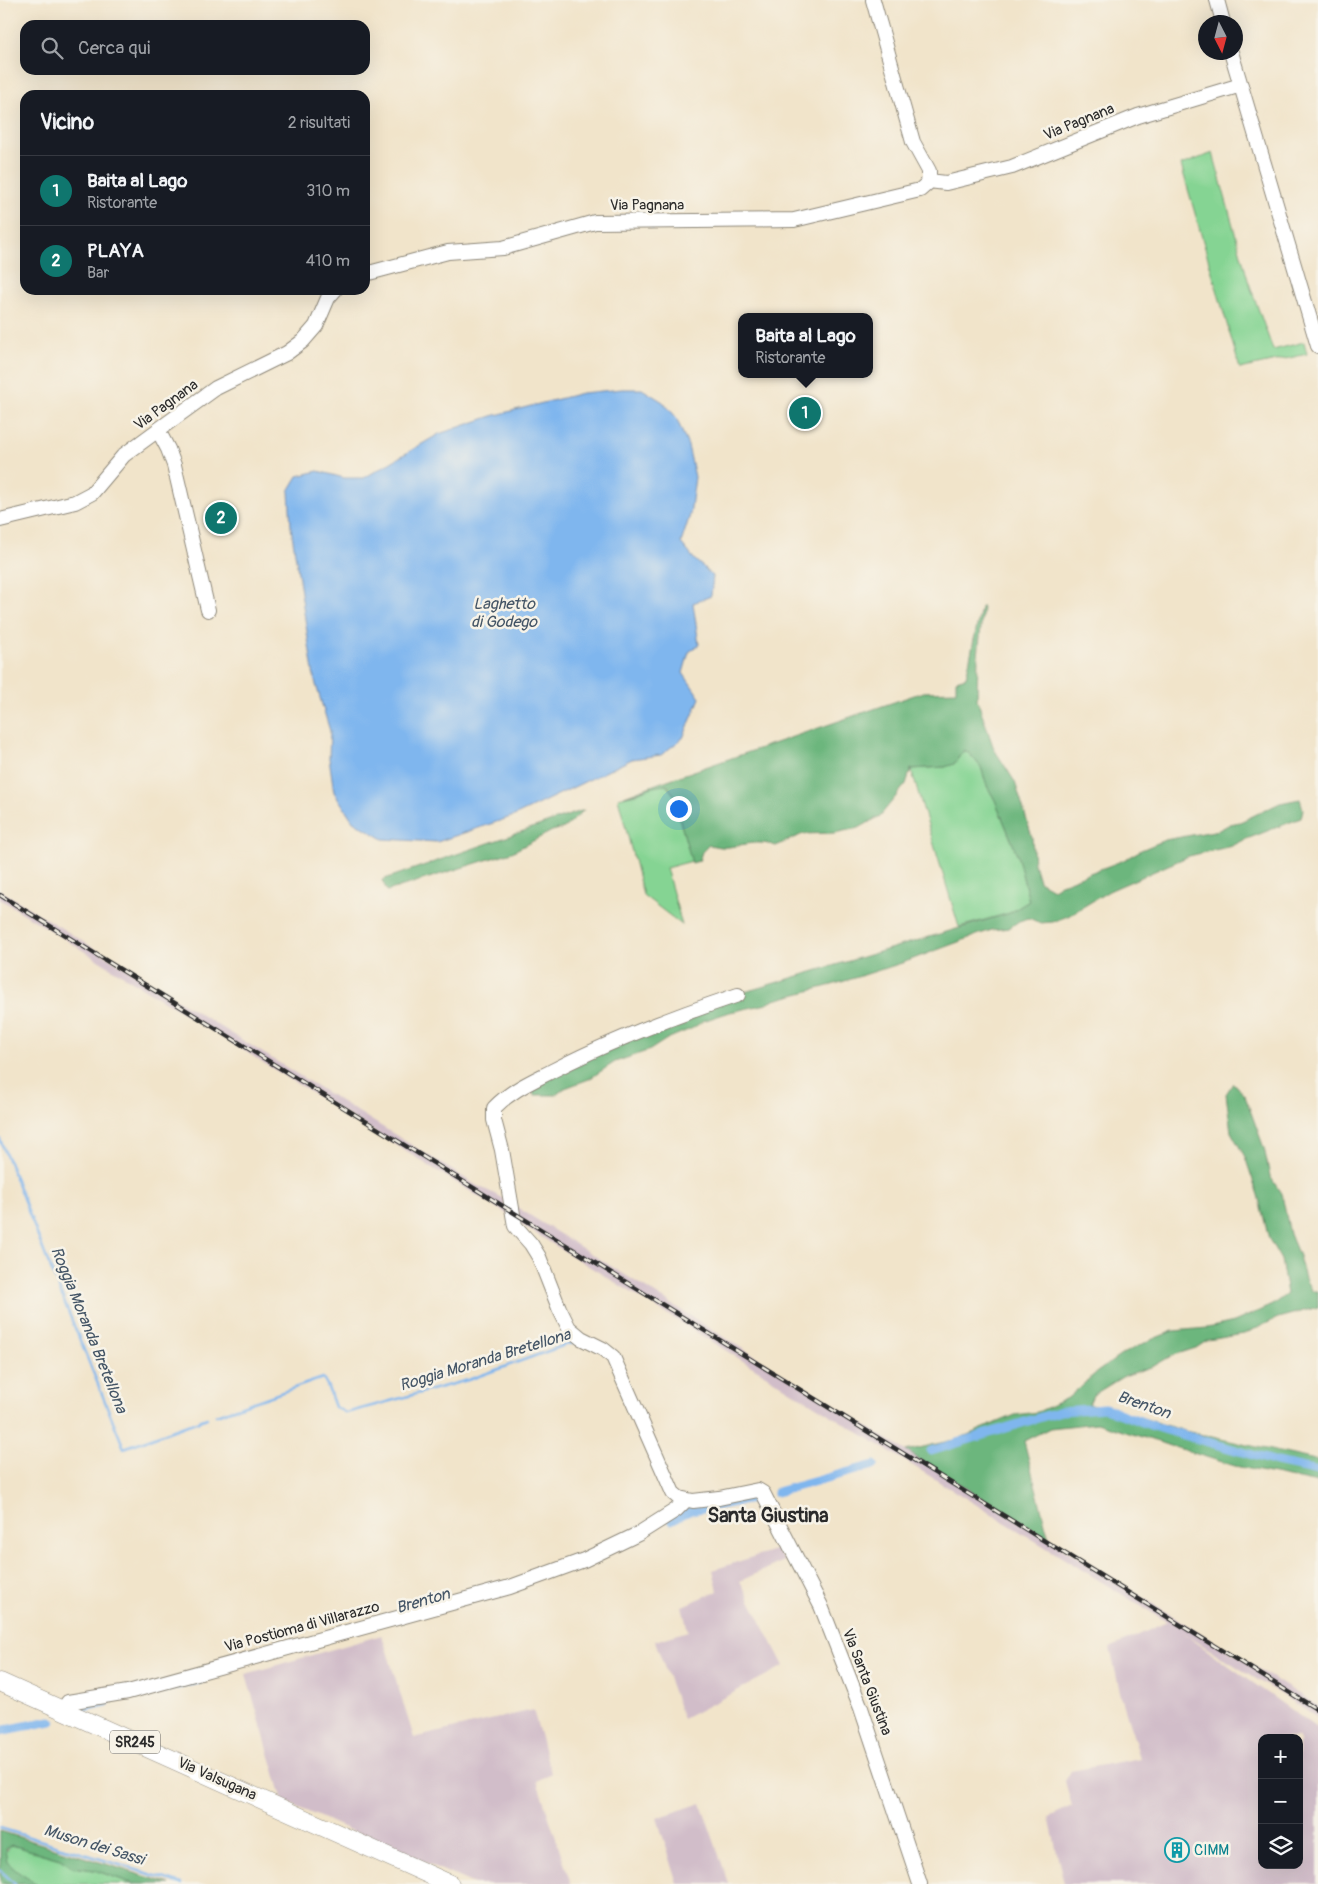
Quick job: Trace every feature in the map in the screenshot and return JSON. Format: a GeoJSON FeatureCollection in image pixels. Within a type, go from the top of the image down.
{"type":"FeatureCollection","features":[{"type":"Feature","properties":{"kind":"main road","name":"Via Valsugana"},"geometry":{"type":"LineString","coordinates":[[0,1682],[450,1884]]}},
{"type":"Feature","properties":{"kind":"street"},"geometry":{"type":"LineString","coordinates":[[873,0],[913,142],[929,171],[929,181]]}},
{"type":"Feature","properties":{"kind":"street"},"geometry":{"type":"LineString","coordinates":[[1217,0],[1221,15]]}},
{"type":"Feature","properties":{"kind":"street"},"geometry":{"type":"LineString","coordinates":[[1233,60],[1318,346]]}},
{"type":"Feature","properties":{"kind":"street","name":"Via Pagnana"},"geometry":{"type":"LineString","coordinates":[[370,273],[448,252],[503,248],[595,222],[802,219],[918,191],[926,186],[929,181],[946,183],[1012,167],[1138,116],[1240,85]]}},
{"type":"Feature","properties":{"kind":"street","name":"Via Pagnana"},"geometry":{"type":"LineString","coordinates":[[0,520],[84,499],[99,486],[124,455],[216,388],[287,353],[299,345],[316,326],[331,295]]}},
{"type":"Feature","properties":{"kind":"street"},"geometry":{"type":"LineString","coordinates":[[158,430],[174,465],[179,494],[208,610]]}},
{"type":"Feature","properties":{"kind":"street"},"geometry":{"type":"LineString","coordinates":[[682,1505],[667,1483],[613,1357],[603,1349],[581,1338],[569,1328],[539,1256],[515,1226],[502,1150],[494,1120],[494,1108],[514,1091],[587,1052],[672,1017],[738,995]]}},
{"type":"Feature","properties":{"kind":"street","name":"Via Postioma di Villarazzo"},"geometry":{"type":"LineString","coordinates":[[63,1710],[68,1702],[128,1692],[510,1587],[599,1553],[644,1531],[682,1505],[758,1490],[762,1492],[766,1500]]}},
{"type":"Feature","properties":{"kind":"street","name":"Via Santa Giustina"},"geometry":{"type":"LineString","coordinates":[[766,1500],[821,1606],[861,1708],[920,1884]]}},
{"type":"Feature","properties":{"kind":"shaded area"},"geometry":{"type":"Polygon","coordinates":[[[0,890],[476,1185],[507,1200],[510,1216],[0,899],[0,890]]]}},
{"type":"Feature","properties":{"kind":"shaded area"},"geometry":{"type":"Polygon","coordinates":[[[515,1206],[1318,1706],[1318,1718],[1180,1631],[1318,1729],[1318,1884],[1064,1884],[1049,1817],[1072,1806],[1065,1781],[1071,1771],[1140,1758],[1121,1696],[1110,1648],[1167,1622],[517,1222],[515,1206]]]}},
{"type":"Feature","properties":{"kind":"shaded area"},"geometry":{"type":"Polygon","coordinates":[[[777,1549],[784,1561],[740,1581],[784,1666],[683,1719],[655,1641],[688,1631],[682,1606],[718,1591],[713,1570],[777,1549]]]}},
{"type":"Feature","properties":{"kind":"shaded area"},"geometry":{"type":"Polygon","coordinates":[[[382,1635],[414,1738],[533,1710],[551,1773],[537,1781],[571,1884],[474,1884],[283,1801],[246,1674],[382,1635]]]}},
{"type":"Feature","properties":{"kind":"shaded area"},"geometry":{"type":"Polygon","coordinates":[[[701,1803],[729,1884],[678,1884],[657,1818],[701,1803]]]}},
{"type":"Feature","properties":{"kind":"green space"},"geometry":{"type":"Polygon","coordinates":[[[1213,153],[1248,280],[1273,350],[1304,342],[1307,354],[1240,369],[1181,165],[1213,153]]]}},
{"type":"Feature","properties":{"kind":"green space"},"geometry":{"type":"Polygon","coordinates":[[[981,607],[983,607],[978,656],[977,699],[994,749],[1015,782],[1032,837],[1034,864],[1039,881],[1053,889],[1061,884],[1124,860],[1141,850],[1165,840],[1219,830],[1280,803],[1300,799],[1303,809],[1301,818],[1232,846],[1189,856],[1109,891],[1068,916],[1052,922],[1040,923],[1029,918],[1019,921],[1009,928],[992,930],[905,962],[832,985],[774,1000],[767,1004],[730,1012],[703,1021],[650,1050],[615,1062],[589,1079],[565,1088],[556,1095],[534,1095],[531,1082],[599,1050],[645,1036],[738,994],[1010,913],[1029,901],[1017,854],[995,800],[987,786],[981,767],[964,750],[954,764],[945,767],[911,769],[906,784],[880,816],[859,828],[834,833],[803,834],[776,846],[758,843],[727,847],[709,845],[702,852],[699,861],[692,863],[677,810],[675,796],[667,785],[624,796],[923,692],[956,691],[956,680],[966,677],[981,607]]]}},
{"type":"Feature","properties":{"kind":"green space"},"geometry":{"type":"Polygon","coordinates":[[[964,750],[981,767],[987,786],[995,800],[1017,854],[1029,901],[1010,913],[959,927],[911,769],[945,767],[954,764],[964,750]]]}},
{"type":"Feature","properties":{"kind":"green space"},"geometry":{"type":"Polygon","coordinates":[[[666,785],[675,796],[677,811],[692,861],[666,868],[682,925],[643,895],[618,798],[636,794],[652,786],[666,785]]]}},
{"type":"Feature","properties":{"kind":"green space"},"geometry":{"type":"Polygon","coordinates":[[[584,810],[564,828],[552,831],[512,852],[387,891],[382,880],[584,810]]]}},
{"type":"Feature","properties":{"kind":"green space"},"geometry":{"type":"Polygon","coordinates":[[[1233,1083],[1245,1096],[1264,1148],[1270,1176],[1282,1195],[1290,1234],[1299,1256],[1305,1279],[1312,1291],[1318,1291],[1318,1307],[1278,1318],[1244,1334],[1208,1340],[1196,1348],[1171,1356],[1154,1366],[1124,1376],[1093,1395],[1089,1404],[1107,1407],[1185,1431],[1318,1461],[1318,1483],[1235,1466],[1097,1423],[1050,1428],[1024,1441],[1049,1539],[906,1451],[958,1439],[1015,1415],[1038,1412],[1069,1397],[1097,1372],[1124,1353],[1153,1339],[1173,1331],[1207,1328],[1234,1322],[1272,1305],[1287,1294],[1281,1260],[1269,1239],[1258,1195],[1245,1157],[1231,1132],[1226,1094],[1233,1083]]]}},
{"type":"Feature","properties":{"kind":"green space"},"geometry":{"type":"Polygon","coordinates":[[[0,1831],[170,1884],[134,1884],[94,1870],[72,1867],[60,1859],[12,1845],[5,1849],[7,1862],[18,1872],[37,1884],[5,1884],[0,1879],[0,1831]]]}},
{"type":"Feature","properties":{"kind":"green space"},"geometry":{"type":"Polygon","coordinates":[[[12,1845],[60,1859],[72,1867],[94,1870],[134,1884],[0,1884],[3,1857],[12,1845]]]}},
{"type":"Feature","properties":{"kind":"water","name":"Laghetto di Godego"},"geometry":{"type":"Polygon","coordinates":[[[642,389],[663,402],[676,417],[688,446],[695,477],[690,515],[681,543],[695,560],[713,576],[711,596],[693,603],[699,645],[689,652],[683,673],[700,698],[683,738],[661,755],[632,759],[514,816],[437,842],[383,839],[353,821],[334,792],[329,758],[330,731],[314,678],[291,527],[289,491],[298,476],[318,471],[344,478],[364,478],[439,434],[492,416],[582,393],[642,389]]]}},
{"type":"Feature","properties":{"kind":"waterway","name":"Roggia Moranda Bretellona"},"geometry":{"type":"LineString","coordinates":[[0,1139],[124,1448],[207,1418]]}},
{"type":"Feature","properties":{"kind":"waterway","name":"Roggia Moranda Bretellona"},"geometry":{"type":"LineString","coordinates":[[216,1415],[323,1378],[335,1407],[346,1413],[468,1380],[568,1344],[578,1343]]}},
{"type":"Feature","properties":{"kind":"waterway","name":"Brenton"},"geometry":{"type":"LineString","coordinates":[[931,1451],[1061,1411],[1105,1408],[1156,1427],[1277,1462],[1318,1471]]}},
{"type":"Feature","properties":{"kind":"waterway","name":"Brenton"},"geometry":{"type":"LineString","coordinates":[[777,1492],[874,1465]]}},
{"type":"Feature","properties":{"kind":"waterway","name":"Brenton"},"geometry":{"type":"LineString","coordinates":[[671,1520],[691,1510],[758,1498]]}},
{"type":"Feature","properties":{"kind":"waterway","name":"Brenton"},"geometry":{"type":"LineString","coordinates":[[156,1691],[199,1680]]}},
{"type":"Feature","properties":{"kind":"waterway","name":"Brenton"},"geometry":{"type":"LineString","coordinates":[[85,1707],[106,1702]]}},
{"type":"Feature","properties":{"kind":"waterway","name":"Brenton"},"geometry":{"type":"LineString","coordinates":[[0,1731],[51,1721]]}},
{"type":"Feature","properties":{"kind":"waterway","name":"Muson dei Sassi"},"geometry":{"type":"LineString","coordinates":[[0,1828],[182,1884]]}},
{"type":"Feature","properties":{"kind":"waterway"},"geometry":{"type":"LineString","coordinates":[[0,1870],[15,1884]]}},
{"type":"Feature","properties":{"kind":"railway"},"geometry":{"type":"LineString","coordinates":[[0,895],[1318,1710]]}},
{"type":"Feature","properties":{"kind":"place","name":"Baita al Lago"},"geometry":{"type":"Point","coordinates":[805,413]}},
{"type":"Feature","properties":{"kind":"place","name":"PLAYA"},"geometry":{"type":"Point","coordinates":[221,518]}},
{"type":"Feature","properties":{"kind":"place","name":"CIMM"},"geometry":{"type":"Point","coordinates":[1177,1850]}},
{"type":"Feature","properties":{"kind":"district","name":"Santa Giustina"},"geometry":{"type":"Point","coordinates":[768,1515]}}]}
